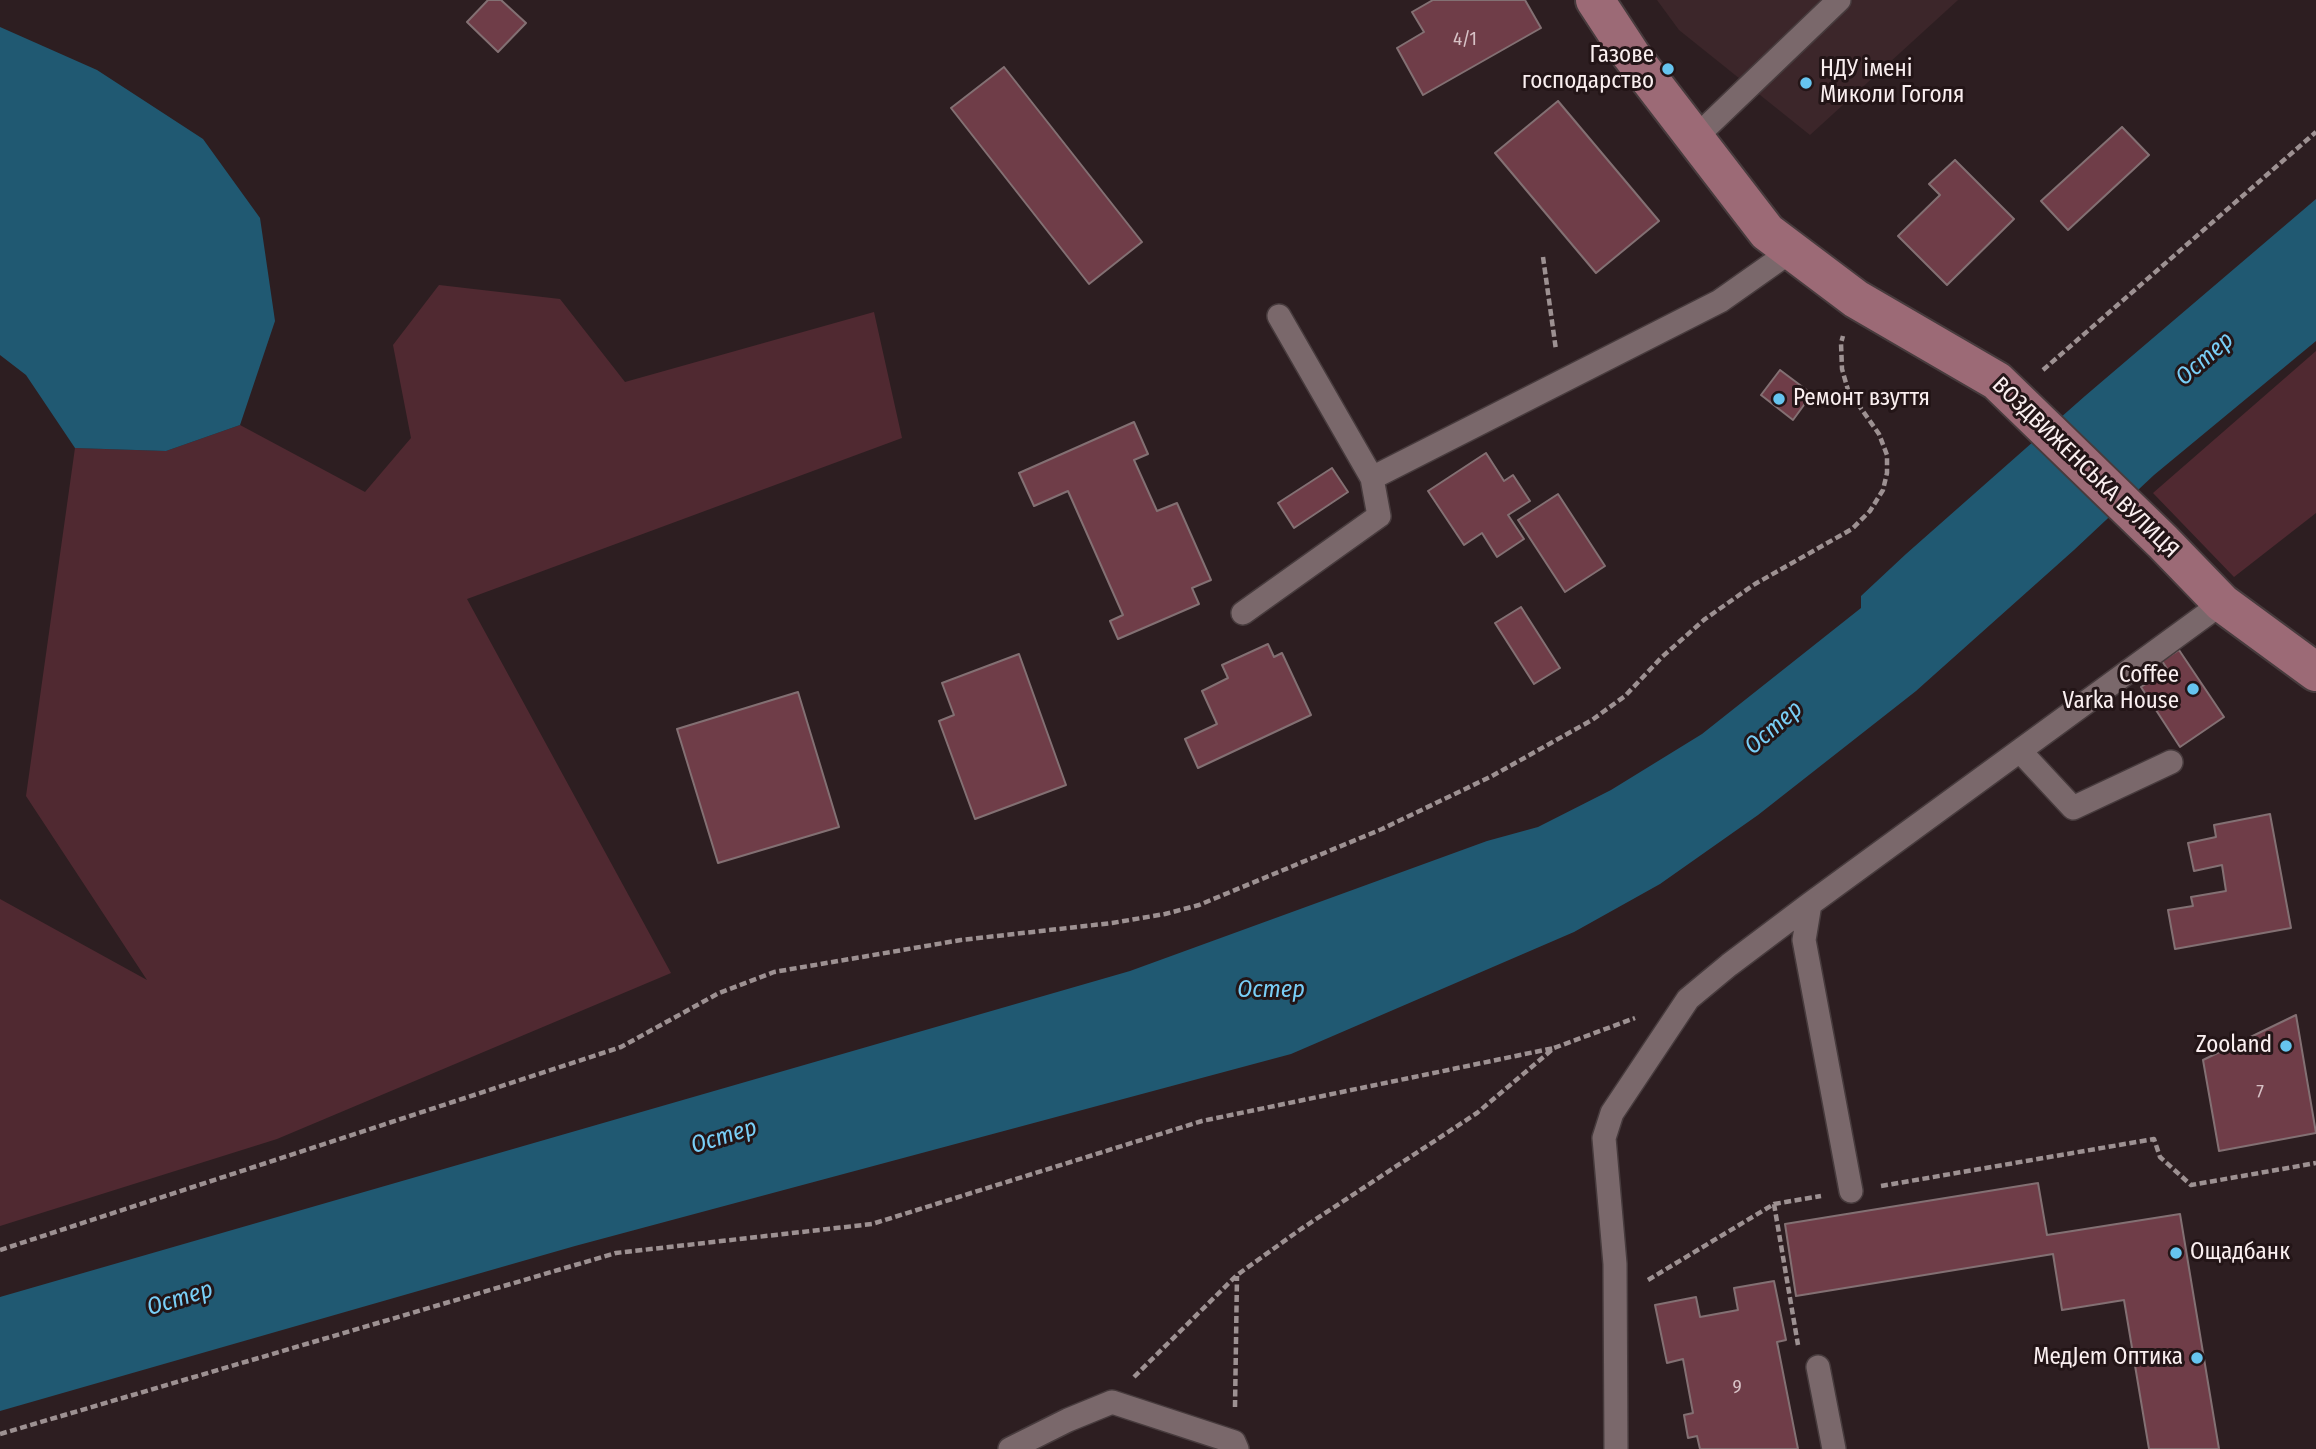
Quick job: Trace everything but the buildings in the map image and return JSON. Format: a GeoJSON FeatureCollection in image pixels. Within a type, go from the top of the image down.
{"type":"FeatureCollection","features":[{"type":"Feature","properties":{"kind":"street","name":"ВОЗДВИЖЕНСЬКА ВУЛИЦЯ"},"geometry":{"type":"LineString","coordinates":[[1595,0],[1631,55],[1767,232],[1856,299],[1997,381],[2222,603],[2316,672]]}},
{"type":"Feature","properties":{"kind":"lane"},"geometry":{"type":"LineString","coordinates":[[1695,138],[1839,0]]}},
{"type":"Feature","properties":{"kind":"lane"},"geometry":{"type":"LineString","coordinates":[[1372,478],[1720,301],[1791,251]]}},
{"type":"Feature","properties":{"kind":"lane"},"geometry":{"type":"LineString","coordinates":[[1243,613],[1379,516],[1372,478],[1279,316]]}},
{"type":"Feature","properties":{"kind":"lane"},"geometry":{"type":"LineString","coordinates":[[1616,1449],[1615,1264],[1604,1138],[1612,1113],[1688,999],[1810,904],[2222,603]]}},
{"type":"Feature","properties":{"kind":"lane"},"geometry":{"type":"LineString","coordinates":[[2020,751],[2073,808],[2171,762]]}},
{"type":"Feature","properties":{"kind":"lane"},"geometry":{"type":"LineString","coordinates":[[1810,904],[1804,940],[1851,1191]]}},
{"type":"Feature","properties":{"kind":"lane"},"geometry":{"type":"LineString","coordinates":[[1818,1367],[1834,1449]]}},
{"type":"Feature","properties":{"kind":"lane"},"geometry":{"type":"LineString","coordinates":[[1010,1449],[1112,1402],[1235,1446]]}},
{"type":"Feature","properties":{"kind":"path"},"geometry":{"type":"LineString","coordinates":[[2040,372],[2316,132]]}},
{"type":"Feature","properties":{"kind":"path"},"geometry":{"type":"LineString","coordinates":[[1543,257],[1561,380]]}},
{"type":"Feature","properties":{"kind":"path"},"geometry":{"type":"LineString","coordinates":[[0,1250],[621,1047],[744,982],[787,970],[961,940],[1112,923],[1166,914],[1199,905],[1382,829],[1492,776],[1592,720],[1625,696],[1662,657],[1705,619],[1755,584],[1852,529],[1870,512],[1883,489],[1887,473],[1887,455],[1879,434],[1848,390],[1842,369],[1841,343],[1856,299]]}},
{"type":"Feature","properties":{"kind":"path"},"geometry":{"type":"LineString","coordinates":[[0,1434],[616,1253],[872,1224],[1202,1121],[1554,1048],[1688,999]]}},
{"type":"Feature","properties":{"kind":"path"},"geometry":{"type":"LineString","coordinates":[[1112,1402],[1237,1275],[1301,1229],[1477,1113],[1554,1048]]}},
{"type":"Feature","properties":{"kind":"path"},"geometry":{"type":"LineString","coordinates":[[1615,1300],[1774,1204],[2154,1139],[2160,1157],[2191,1185],[2316,1163]]}},
{"type":"Feature","properties":{"kind":"path"},"geometry":{"type":"LineString","coordinates":[[1774,1204],[1798,1349],[1818,1367]]}},
{"type":"Feature","properties":{"kind":"path"},"geometry":{"type":"LineString","coordinates":[[1235,1446],[1237,1275]]}},
{"type":"Feature","properties":{"kind":"shaded area","name":"НДУ імені Миколи Гоголя"},"geometry":{"type":"Polygon","coordinates":[[[1657,0],[1958,0],[1810,135],[1679,30],[1657,0]]]}},
{"type":"Feature","properties":{"kind":"shaded area"},"geometry":{"type":"Polygon","coordinates":[[[439,285],[560,299],[625,382],[874,312],[902,438],[467,599],[671,973],[277,1139],[0,1226],[0,899],[147,980],[26,796],[75,448],[166,451],[240,425],[365,492],[411,438],[393,345],[439,285]]]}},
{"type":"Feature","properties":{"kind":"shaded area"},"geometry":{"type":"Polygon","coordinates":[[[2316,351],[2316,513],[2234,577],[2153,493],[2316,351]]]}},
{"type":"Feature","properties":{"kind":"water"},"geometry":{"type":"Polygon","coordinates":[[[0,27],[97,70],[203,139],[260,218],[275,321],[240,425],[166,451],[75,448],[26,375],[0,355],[0,27]]]}},
{"type":"Feature","properties":{"kind":"water","name":"Остер"},"geometry":{"type":"Polygon","coordinates":[[[2316,199],[2316,341],[2154,475],[1916,691],[1758,815],[1660,884],[1574,932],[1291,1054],[575,1246],[0,1411],[0,1297],[1130,971],[1487,841],[1538,827],[1611,790],[1702,734],[1861,608],[1861,596],[1906,554],[2085,396],[2316,199]]]}},
{"type":"Feature","properties":{"kind":"place","name":"Газове господарство"},"geometry":{"type":"Point","coordinates":[1668,69]}},
{"type":"Feature","properties":{"kind":"place","name":"НДУ імені Миколи Гоголя"},"geometry":{"type":"Point","coordinates":[1806,83]}},
{"type":"Feature","properties":{"kind":"place","name":"Ремонт взуття"},"geometry":{"type":"Point","coordinates":[1779,399]}},
{"type":"Feature","properties":{"kind":"place","name":"Coffee Varka House"},"geometry":{"type":"Point","coordinates":[2193,689]}},
{"type":"Feature","properties":{"kind":"place","name":"Zooland"},"geometry":{"type":"Point","coordinates":[2286,1046]}},
{"type":"Feature","properties":{"kind":"place","name":"Ощадбанк"},"geometry":{"type":"Point","coordinates":[2176,1253]}},
{"type":"Feature","properties":{"kind":"place","name":"МедJem Оптика"},"geometry":{"type":"Point","coordinates":[2197,1358]}}]}
